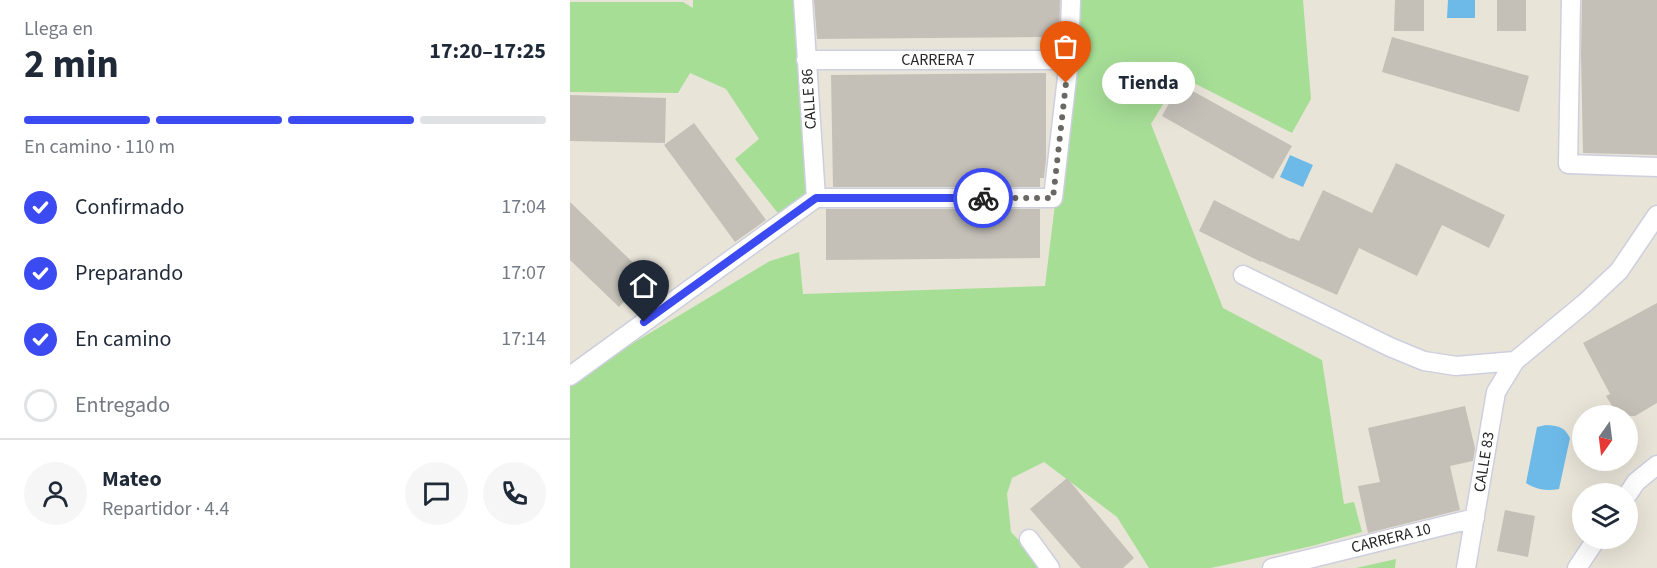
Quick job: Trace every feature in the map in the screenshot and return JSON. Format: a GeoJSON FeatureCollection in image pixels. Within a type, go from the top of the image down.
{"type":"FeatureCollection","features":[{"type":"Feature","properties":{"kind":"street","name":"CALLE 86"},"geometry":{"type":"LineString","coordinates":[[803,0],[816,198]]}},
{"type":"Feature","properties":{"kind":"street"},"geometry":{"type":"LineString","coordinates":[[570,376],[816,198],[1053,198],[1069,60],[1071,0]]}},
{"type":"Feature","properties":{"kind":"street"},"geometry":{"type":"LineString","coordinates":[[1571,0],[1568,164],[1657,167]]}},
{"type":"Feature","properties":{"kind":"street","name":"CARRERA 7"},"geometry":{"type":"LineString","coordinates":[[806,60],[1069,60]]}},
{"type":"Feature","properties":{"kind":"street","name":"CALLE 83"},"geometry":{"type":"LineString","coordinates":[[1466,568],[1496,392],[1515,361],[1586,302],[1619,271],[1657,214]]}},
{"type":"Feature","properties":{"kind":"street"},"geometry":{"type":"LineString","coordinates":[[1243,276],[1424,361],[1456,366],[1515,361]]}},
{"type":"Feature","properties":{"kind":"street"},"geometry":{"type":"LineString","coordinates":[[1635,483],[1657,465]]}},
{"type":"Feature","properties":{"kind":"street","name":"CARRERA 10"},"geometry":{"type":"LineString","coordinates":[[1272,568],[1340,559],[1475,518]]}},
{"type":"Feature","properties":{"kind":"street"},"geometry":{"type":"LineString","coordinates":[[1029,539],[1050,568]]}},
{"type":"Feature","properties":{"kind":"street"},"geometry":{"type":"LineString","coordinates":[[1577,568],[1590,549]]}},
{"type":"Feature","properties":{"kind":"green space"},"geometry":{"type":"Polygon","coordinates":[[[693,0],[796,0],[808,199],[781,217],[735,159],[759,139],[726,89],[690,73],[678,93],[570,92],[570,2],[683,2],[693,8],[693,0]]]}},
{"type":"Feature","properties":{"kind":"green space"},"geometry":{"type":"Polygon","coordinates":[[[1080,0],[1303,0],[1311,99],[1292,133],[1180,76],[1151,124],[1223,308],[1322,360],[1344,504],[1354,502],[1362,532],[1312,546],[1211,568],[1149,568],[1117,517],[1044,462],[1012,478],[1007,494],[1011,532],[1045,568],[570,568],[570,381],[770,261],[799,252],[803,294],[1045,286],[1080,0]]]}},
{"type":"Feature","properties":{"kind":"green space"},"geometry":{"type":"Polygon","coordinates":[[[1396,559],[1395,568],[1356,568],[1396,559]]]}},
{"type":"Feature","properties":{"kind":"water"},"geometry":{"type":"Polygon","coordinates":[[[1448,0],[1475,0],[1475,18],[1447,18],[1448,0]]]}},
{"type":"Feature","properties":{"kind":"water"},"geometry":{"type":"Polygon","coordinates":[[[1290,155],[1313,165],[1303,187],[1280,177],[1290,155]]]}},
{"type":"Feature","properties":{"kind":"water"},"geometry":{"type":"Polygon","coordinates":[[[1546,425],[1560,427],[1570,438],[1559,489],[1542,489],[1526,483],[1537,427],[1546,425]]]}},
{"type":"Feature","properties":{"kind":"building"},"geometry":{"type":"Polygon","coordinates":[[[814,0],[1060,0],[1059,37],[817,39],[814,0]]]}},
{"type":"Feature","properties":{"kind":"building"},"geometry":{"type":"Polygon","coordinates":[[[1395,0],[1424,0],[1424,31],[1394,31],[1395,0]]]}},
{"type":"Feature","properties":{"kind":"building"},"geometry":{"type":"Polygon","coordinates":[[[1497,0],[1526,0],[1526,31],[1497,31],[1497,0]]]}},
{"type":"Feature","properties":{"kind":"building"},"geometry":{"type":"Polygon","coordinates":[[[1582,0],[1657,0],[1657,155],[1583,153],[1582,0]]]}},
{"type":"Feature","properties":{"kind":"building"},"geometry":{"type":"Polygon","coordinates":[[[1392,37],[1529,76],[1519,112],[1382,72],[1392,37]]]}},
{"type":"Feature","properties":{"kind":"building"},"geometry":{"type":"Polygon","coordinates":[[[1046,73],[1046,159],[1044,178],[1040,178],[1040,187],[833,187],[831,75],[1046,73]]]}},
{"type":"Feature","properties":{"kind":"building"},"geometry":{"type":"Polygon","coordinates":[[[1180,84],[1292,146],[1273,179],[1162,116],[1180,84]]]}},
{"type":"Feature","properties":{"kind":"building"},"geometry":{"type":"Polygon","coordinates":[[[570,95],[666,98],[665,143],[570,141],[570,95]]]}},
{"type":"Feature","properties":{"kind":"building"},"geometry":{"type":"Polygon","coordinates":[[[694,123],[766,220],[735,242],[664,145],[694,123]]]}},
{"type":"Feature","properties":{"kind":"building"},"geometry":{"type":"Polygon","coordinates":[[[1396,163],[1505,215],[1489,248],[1442,225],[1417,276],[1359,248],[1337,295],[1261,262],[1199,231],[1214,200],[1299,241],[1323,190],[1372,213],[1396,163]]]}},
{"type":"Feature","properties":{"kind":"building"},"geometry":{"type":"Polygon","coordinates":[[[570,202],[648,277],[619,307],[570,260],[570,202]]]}},
{"type":"Feature","properties":{"kind":"building"},"geometry":{"type":"Polygon","coordinates":[[[826,209],[1040,209],[1040,258],[826,260],[826,209]]]}},
{"type":"Feature","properties":{"kind":"building"},"geometry":{"type":"Polygon","coordinates":[[[1657,303],[1657,403],[1638,414],[1638,405],[1611,405],[1606,396],[1610,394],[1583,343],[1657,303]]]}},
{"type":"Feature","properties":{"kind":"building"},"geometry":{"type":"Polygon","coordinates":[[[1465,406],[1475,448],[1473,461],[1450,466],[1460,510],[1368,533],[1358,486],[1380,482],[1368,428],[1465,406]]]}},
{"type":"Feature","properties":{"kind":"building"},"geometry":{"type":"Polygon","coordinates":[[[1067,478],[1134,558],[1123,568],[1081,568],[1030,509],[1067,478]]]}},
{"type":"Feature","properties":{"kind":"building"},"geometry":{"type":"Polygon","coordinates":[[[1505,510],[1535,516],[1528,557],[1497,551],[1505,510]]]}},
{"type":"Feature","properties":{"kind":"way so far"},"geometry":{"type":"LineString","coordinates":[[983,198],[1053,198],[1066,83]]}},
{"type":"Feature","properties":{"kind":"place","name":"Tienda"},"geometry":{"type":"Point","coordinates":[1066,83]}},
{"type":"Feature","properties":{"kind":"route"},"geometry":{"type":"LineString","coordinates":[[644,322],[816,198],[983,198]]}}]}
